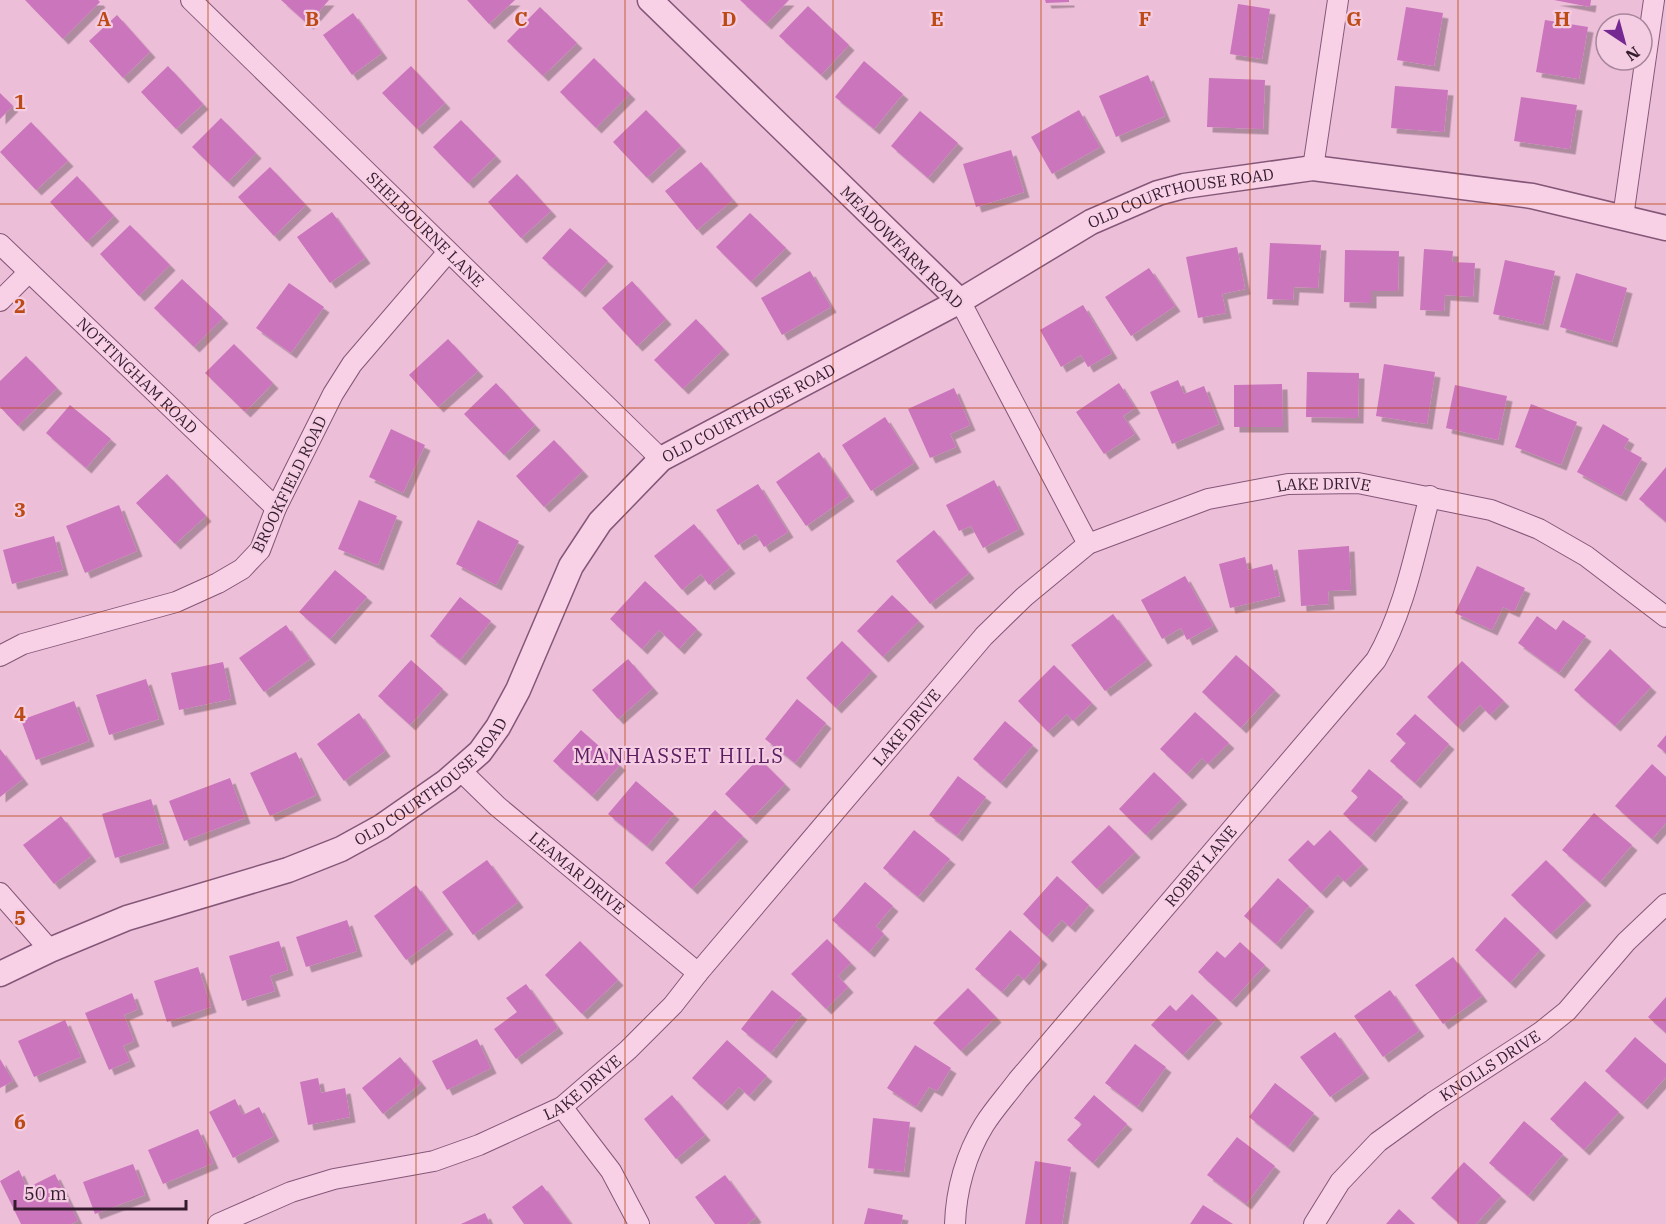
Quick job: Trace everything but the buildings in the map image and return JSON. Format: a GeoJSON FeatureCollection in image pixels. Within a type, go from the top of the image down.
{"type":"FeatureCollection","features":[{"type":"Feature","properties":{"kind":"street","name":"SHELBOURNE LANE"},"geometry":{"type":"LineString","coordinates":[[191,0],[661,459]]}},
{"type":"Feature","properties":{"kind":"street","name":"MEADOWFARM ROAD"},"geometry":{"type":"LineString","coordinates":[[650,0],[960,301],[1088,544]]}},
{"type":"Feature","properties":{"kind":"street"},"geometry":{"type":"LineString","coordinates":[[1313,168],[1338,0]]}},
{"type":"Feature","properties":{"kind":"street"},"geometry":{"type":"LineString","coordinates":[[1623,217],[1654,0]]}},
{"type":"Feature","properties":{"kind":"street","name":"OLD COURTHOUSE ROAD"},"geometry":{"type":"LineString","coordinates":[[0,974],[127,918],[288,870],[341,849],[381,827],[447,781],[480,752],[498,727],[518,690],[571,566],[600,522],[661,459],[960,301],[1091,222],[1158,193],[1184,186],[1313,168],[1532,196],[1666,228]]}},
{"type":"Feature","properties":{"kind":"street","name":"NOTTINGHAM ROAD"},"geometry":{"type":"LineString","coordinates":[[0,244],[276,508]]}},
{"type":"Feature","properties":{"kind":"street","name":"BROOKFIELD ROAD"},"geometry":{"type":"LineString","coordinates":[[0,656],[23,644],[176,602],[242,569],[260,550],[276,508],[333,394],[352,364],[448,252]]}},
{"type":"Feature","properties":{"kind":"street"},"geometry":{"type":"LineString","coordinates":[[0,301],[29,272]]}},
{"type":"Feature","properties":{"kind":"street","name":"LAKE DRIVE"},"geometry":{"type":"LineString","coordinates":[[218,1224],[291,1192],[334,1179],[434,1161],[479,1145],[562,1107],[628,1050],[673,1005],[984,636],[1024,597],[1088,544],[1208,499],[1288,484],[1358,483],[1491,510],[1539,529],[1586,556],[1666,617]]}},
{"type":"Feature","properties":{"kind":"street","name":"ROBBY LANE"},"geometry":{"type":"LineString","coordinates":[[955,1224],[956,1201],[969,1156],[984,1125],[1004,1098],[1376,660],[1398,616],[1430,496]]}},
{"type":"Feature","properties":{"kind":"street","name":"LEAMAR DRIVE"},"geometry":{"type":"LineString","coordinates":[[460,770],[497,806],[698,973]]}},
{"type":"Feature","properties":{"kind":"street"},"geometry":{"type":"LineString","coordinates":[[0,893],[50,950]]}},
{"type":"Feature","properties":{"kind":"street","name":"KNOLLS DRIVE"},"geometry":{"type":"LineString","coordinates":[[1314,1224],[1340,1182],[1378,1142],[1432,1103],[1541,1032],[1567,1011],[1626,942],[1666,904]]}},
{"type":"Feature","properties":{"kind":"street"},"geometry":{"type":"LineString","coordinates":[[562,1107],[610,1171],[639,1224]]}},
{"type":"Feature","properties":{"kind":"district","name":"MANHASSET HILLS"},"geometry":{"type":"Point","coordinates":[679,755]}}]}
